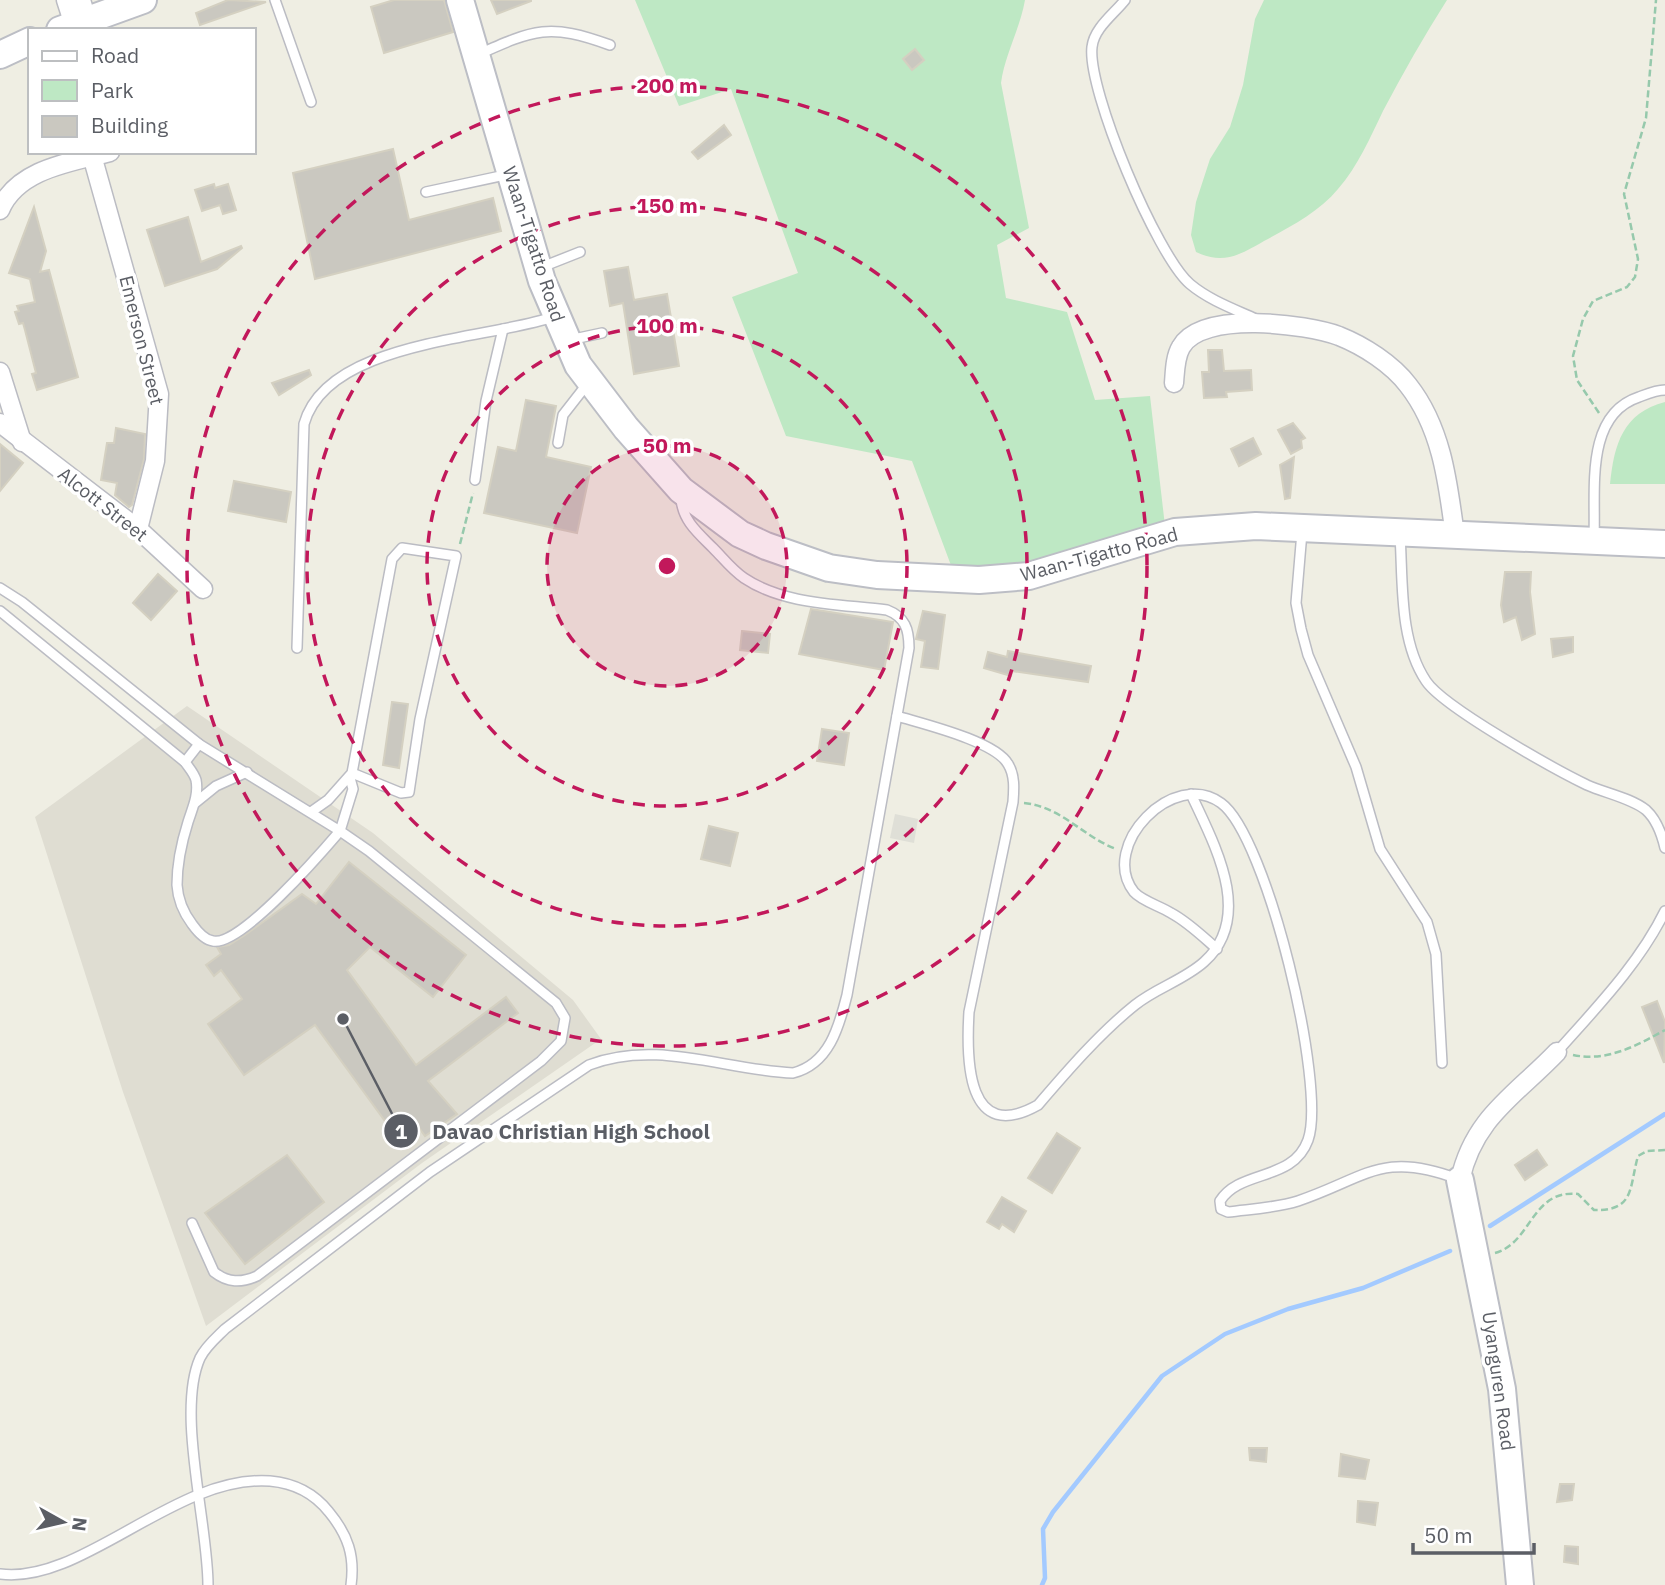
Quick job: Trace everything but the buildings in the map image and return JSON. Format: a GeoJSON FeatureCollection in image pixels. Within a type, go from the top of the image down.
{"type":"FeatureCollection","features":[{"type":"Feature","properties":{"kind":"street"},"geometry":{"type":"LineString","coordinates":[[74,15],[143,0]]}},
{"type":"Feature","properties":{"kind":"street","name":"Waan-Tigatto Road"},"geometry":{"type":"LineString","coordinates":[[460,0],[538,268],[555,316],[589,382],[681,490],[718,519],[766,546],[829,568],[891,576],[1007,579],[1029,576],[1175,533],[1211,528],[1302,528],[1594,543],[1665,544]]}},
{"type":"Feature","properties":{"kind":"street"},"geometry":{"type":"LineString","coordinates":[[0,55],[28,42]]}},
{"type":"Feature","properties":{"kind":"street"},"geometry":{"type":"LineString","coordinates":[[0,211],[16,186],[37,173],[92,154]]}},
{"type":"Feature","properties":{"kind":"street","name":"Emerson Street"},"geometry":{"type":"LineString","coordinates":[[92,154],[159,394],[155,461],[138,529]]}},
{"type":"Feature","properties":{"kind":"street"},"geometry":{"type":"LineString","coordinates":[[1174,383],[1179,352],[1192,336],[1211,328],[1264,322],[1336,335],[1360,345],[1407,384],[1427,414],[1448,478],[1455,536]]}},
{"type":"Feature","properties":{"kind":"street"},"geometry":{"type":"LineString","coordinates":[[0,372],[23,442]]}},
{"type":"Feature","properties":{"kind":"street","name":"Alcott Street"},"geometry":{"type":"LineString","coordinates":[[0,423],[138,529],[202,589]]}},
{"type":"Feature","properties":{"kind":"street"},"geometry":{"type":"LineString","coordinates":[[1460,1180],[1471,1142],[1487,1119],[1557,1052]]}},
{"type":"Feature","properties":{"kind":"street","name":"Uyanguren Road"},"geometry":{"type":"LineString","coordinates":[[1460,1180],[1503,1389],[1520,1585]]}},
{"type":"Feature","properties":{"kind":"lane"},"geometry":{"type":"LineString","coordinates":[[275,0],[311,102]]}},
{"type":"Feature","properties":{"kind":"lane"},"geometry":{"type":"LineString","coordinates":[[1125,0],[1099,28],[1091,45],[1093,79],[1128,174],[1172,262],[1189,284],[1209,297],[1264,322]]}},
{"type":"Feature","properties":{"kind":"lane"},"geometry":{"type":"LineString","coordinates":[[476,56],[527,33],[538,31],[571,32],[610,45]]}},
{"type":"Feature","properties":{"kind":"lane"},"geometry":{"type":"LineString","coordinates":[[426,192],[511,174]]}},
{"type":"Feature","properties":{"kind":"lane"},"geometry":{"type":"LineString","coordinates":[[538,268],[580,253]]}},
{"type":"Feature","properties":{"kind":"lane"},"geometry":{"type":"LineString","coordinates":[[297,648],[304,424],[315,398],[354,370],[395,351],[555,316]]}},
{"type":"Feature","properties":{"kind":"lane"},"geometry":{"type":"LineString","coordinates":[[475,480],[486,401],[503,329]]}},
{"type":"Feature","properties":{"kind":"lane"},"geometry":{"type":"LineString","coordinates":[[566,340],[602,333]]}},
{"type":"Feature","properties":{"kind":"lane"},"geometry":{"type":"LineString","coordinates":[[558,443],[562,415],[589,382]]}},
{"type":"Feature","properties":{"kind":"lane"},"geometry":{"type":"LineString","coordinates":[[1594,543],[1597,451],[1605,421],[1623,402],[1665,390]]}},
{"type":"Feature","properties":{"kind":"lane"},"geometry":{"type":"LineString","coordinates":[[208,1585],[207,1542],[192,1419],[200,1359],[208,1346],[299,1270],[430,1172],[589,1065],[609,1057],[635,1054],[668,1055],[793,1073],[808,1070],[823,1055],[834,1037],[847,995],[909,648],[909,634],[897,614],[887,610],[809,600],[755,585],[741,576],[696,532],[686,518],[681,490]]}},
{"type":"Feature","properties":{"kind":"lane"},"geometry":{"type":"LineString","coordinates":[[1302,528],[1296,603],[1301,629],[1308,654],[1356,767],[1380,849],[1392,873],[1427,922],[1436,954],[1442,1063]]}},
{"type":"Feature","properties":{"kind":"lane"},"geometry":{"type":"LineString","coordinates":[[1400,533],[1407,630],[1426,682],[1444,700],[1550,764],[1584,783],[1645,809],[1654,819],[1665,848]]}},
{"type":"Feature","properties":{"kind":"lane"},"geometry":{"type":"LineString","coordinates":[[0,611],[185,762],[196,782],[194,804],[178,872],[178,896],[191,923],[212,941],[225,940],[248,924],[316,863],[340,831],[353,789],[351,776],[392,559],[402,548],[456,556],[420,719],[409,792],[401,793],[351,776]]}},
{"type":"Feature","properties":{"kind":"lane"},"geometry":{"type":"LineString","coordinates":[[0,588],[22,602],[200,744],[369,851],[556,1003],[565,1018],[561,1041],[541,1061],[257,1276],[245,1282],[232,1281],[214,1272],[192,1223]]}},
{"type":"Feature","properties":{"kind":"lane"},"geometry":{"type":"LineString","coordinates":[[897,716],[1001,755],[1012,771],[1013,802],[970,1012],[968,1034],[974,1088],[983,1105],[992,1114],[1004,1118],[1019,1116],[1038,1105],[1136,1004],[1194,970],[1217,948],[1229,912],[1227,883],[1191,794]]}},
{"type":"Feature","properties":{"kind":"lane"},"geometry":{"type":"LineString","coordinates":[[185,762],[200,744]]}},
{"type":"Feature","properties":{"kind":"lane"},"geometry":{"type":"LineString","coordinates":[[194,804],[216,786],[247,772]]}},
{"type":"Feature","properties":{"kind":"lane"},"geometry":{"type":"LineString","coordinates":[[311,812],[351,776]]}},
{"type":"Feature","properties":{"kind":"lane"},"geometry":{"type":"LineString","coordinates":[[1217,948],[1172,913],[1135,893],[1127,877],[1127,853],[1134,833],[1150,811],[1191,794],[1220,802],[1236,818],[1251,843],[1264,877],[1290,974],[1311,1081],[1313,1116],[1308,1141],[1299,1157],[1281,1170],[1225,1192],[1220,1201],[1221,1209],[1239,1211],[1298,1201],[1352,1178],[1392,1166],[1421,1166],[1460,1180]]}},
{"type":"Feature","properties":{"kind":"lane"},"geometry":{"type":"LineString","coordinates":[[1557,1052],[1622,978],[1665,911]]}},
{"type":"Feature","properties":{"kind":"lane"},"geometry":{"type":"LineString","coordinates":[[0,1574],[19,1580],[37,1580],[61,1573],[94,1558],[201,1494],[258,1480],[285,1482],[305,1490],[328,1509],[346,1536],[354,1560],[351,1585]]}},
{"type":"Feature","properties":{"kind":"path"},"geometry":{"type":"LineString","coordinates":[[1605,421],[1577,380],[1573,356],[1583,318],[1593,301],[1627,287],[1636,277],[1638,259],[1624,194],[1646,118],[1656,0]]}},
{"type":"Feature","properties":{"kind":"path"},"geometry":{"type":"LineString","coordinates":[[456,556],[470,511],[475,480]]}},
{"type":"Feature","properties":{"kind":"path"},"geometry":{"type":"LineString","coordinates":[[1013,802],[1045,807],[1062,814],[1100,842],[1127,853]]}},
{"type":"Feature","properties":{"kind":"path"},"geometry":{"type":"LineString","coordinates":[[1557,1052],[1583,1057],[1617,1054],[1665,1030]]}},
{"type":"Feature","properties":{"kind":"path"},"geometry":{"type":"LineString","coordinates":[[1478,1258],[1514,1245],[1528,1220],[1540,1206],[1556,1196],[1578,1194],[1594,1210],[1614,1209],[1623,1205],[1630,1194],[1638,1156],[1647,1151],[1665,1150]]}},
{"type":"Feature","properties":{"kind":"shaded area"},"geometry":{"type":"Polygon","coordinates":[[[187,706],[373,833],[573,1000],[601,1039],[422,1163],[206,1326],[123,1092],[35,817],[187,706]]]}},
{"type":"Feature","properties":{"kind":"shaded area"},"geometry":{"type":"Polygon","coordinates":[[[895,814],[918,819],[914,843],[890,838],[895,814]]]}},
{"type":"Feature","properties":{"kind":"green space"},"geometry":{"type":"Polygon","coordinates":[[[635,0],[1025,0],[1001,83],[1029,228],[997,245],[1006,298],[1067,312],[1095,400],[1150,396],[1165,526],[1027,567],[952,568],[912,461],[786,436],[732,297],[798,273],[731,89],[679,106],[635,0]]]}},
{"type":"Feature","properties":{"kind":"green space"},"geometry":{"type":"Polygon","coordinates":[[[1264,0],[1447,0],[1398,83],[1358,161],[1338,189],[1313,212],[1284,230],[1239,254],[1215,258],[1196,252],[1191,235],[1196,202],[1210,159],[1230,127],[1243,85],[1255,19],[1264,0]]]}},
{"type":"Feature","properties":{"kind":"green space"},"geometry":{"type":"Polygon","coordinates":[[[1665,402],[1665,484],[1610,484],[1614,456],[1623,432],[1639,414],[1665,402]]]}},
{"type":"Feature","properties":{"kind":"waterway"},"geometry":{"type":"LineString","coordinates":[[1490,1226],[1665,1114]]}},
{"type":"Feature","properties":{"kind":"waterway"},"geometry":{"type":"LineString","coordinates":[[1042,1585],[1045,1578],[1043,1529],[1053,1512],[1162,1376],[1225,1334],[1288,1309],[1363,1288],[1450,1251]]}},
{"type":"Feature","properties":{"kind":"place","name":"Davao Christian High School"},"geometry":{"type":"Point","coordinates":[343,1019]}}]}
